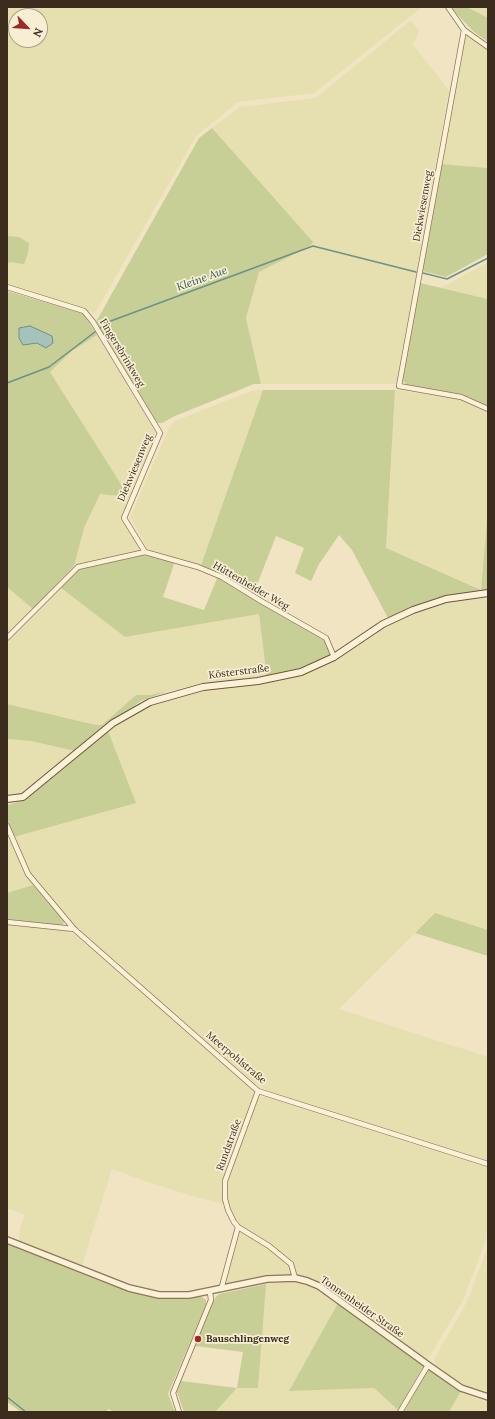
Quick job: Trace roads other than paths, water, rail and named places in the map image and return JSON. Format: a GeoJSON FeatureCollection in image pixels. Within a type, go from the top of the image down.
{"type":"FeatureCollection","features":[{"type":"Feature","properties":{"kind":"main road","name":"Kösterstraße"},"geometry":{"type":"LineString","coordinates":[[7,799],[23,797],[113,723],[150,702],[203,687],[258,681],[300,672],[334,657],[382,624],[413,610],[446,599],[488,593]]}},
{"type":"Feature","properties":{"kind":"street"},"geometry":{"type":"LineString","coordinates":[[448,7],[464,30],[488,47]]}},
{"type":"Feature","properties":{"kind":"street","name":"Diekwiesenweg"},"geometry":{"type":"LineString","coordinates":[[464,30],[399,386],[461,397],[488,409]]}},
{"type":"Feature","properties":{"kind":"street","name":"Fingersbrinkweg"},"geometry":{"type":"LineString","coordinates":[[7,287],[84,311],[94,322],[160,433]]}},
{"type":"Feature","properties":{"kind":"street","name":"Diekwiesenweg"},"geometry":{"type":"LineString","coordinates":[[145,552],[124,518],[160,433]]}},
{"type":"Feature","properties":{"kind":"street","name":"Hüttenheider Weg"},"geometry":{"type":"LineString","coordinates":[[7,638],[78,567],[145,552],[198,567],[222,577],[261,602],[326,638],[334,657]]}},
{"type":"Feature","properties":{"kind":"street","name":"Meerpohlstraße"},"geometry":{"type":"LineString","coordinates":[[7,826],[28,874],[74,929],[258,1091],[488,1164]]}},
{"type":"Feature","properties":{"kind":"street"},"geometry":{"type":"LineString","coordinates":[[7,922],[74,929]]}},
{"type":"Feature","properties":{"kind":"street","name":"Rundstraße"},"geometry":{"type":"LineString","coordinates":[[258,1091],[225,1181],[225,1198],[228,1210],[238,1227],[269,1246],[291,1264],[295,1278]]}},
{"type":"Feature","properties":{"kind":"street"},"geometry":{"type":"LineString","coordinates":[[222,1289],[238,1227]]}},
{"type":"Feature","properties":{"kind":"street","name":"Tonnenheider Straße"},"geometry":{"type":"LineString","coordinates":[[7,1240],[129,1288],[146,1293],[189,1295],[210,1292],[267,1279],[295,1278],[307,1281],[319,1286],[461,1388],[488,1397]]}},
{"type":"Feature","properties":{"kind":"street"},"geometry":{"type":"LineString","coordinates":[[179,1412],[172,1392],[211,1300],[210,1292]]}},
{"type":"Feature","properties":{"kind":"street"},"geometry":{"type":"LineString","coordinates":[[400,1412],[428,1365]]}},
{"type":"Feature","properties":{"kind":"water"},"geometry":{"type":"Polygon","coordinates":[[[30,326],[52,336],[53,343],[46,348],[37,343],[23,345],[19,338],[19,328],[30,326]]]}},
{"type":"Feature","properties":{"kind":"waterway","name":"Kleine Aue"},"geometry":{"type":"LineString","coordinates":[[7,383],[49,367],[108,322],[313,246],[416,272]]}},
{"type":"Feature","properties":{"kind":"waterway","name":"Kleine Aue"},"geometry":{"type":"LineString","coordinates":[[423,273],[447,279],[488,258]]}},
{"type":"Feature","properties":{"kind":"waterway"},"geometry":{"type":"LineString","coordinates":[[7,1397],[26,1412]]}},
{"type":"Feature","properties":{"kind":"place","name":"Bauschlingenweg"},"geometry":{"type":"Point","coordinates":[198,1339]}}]}
